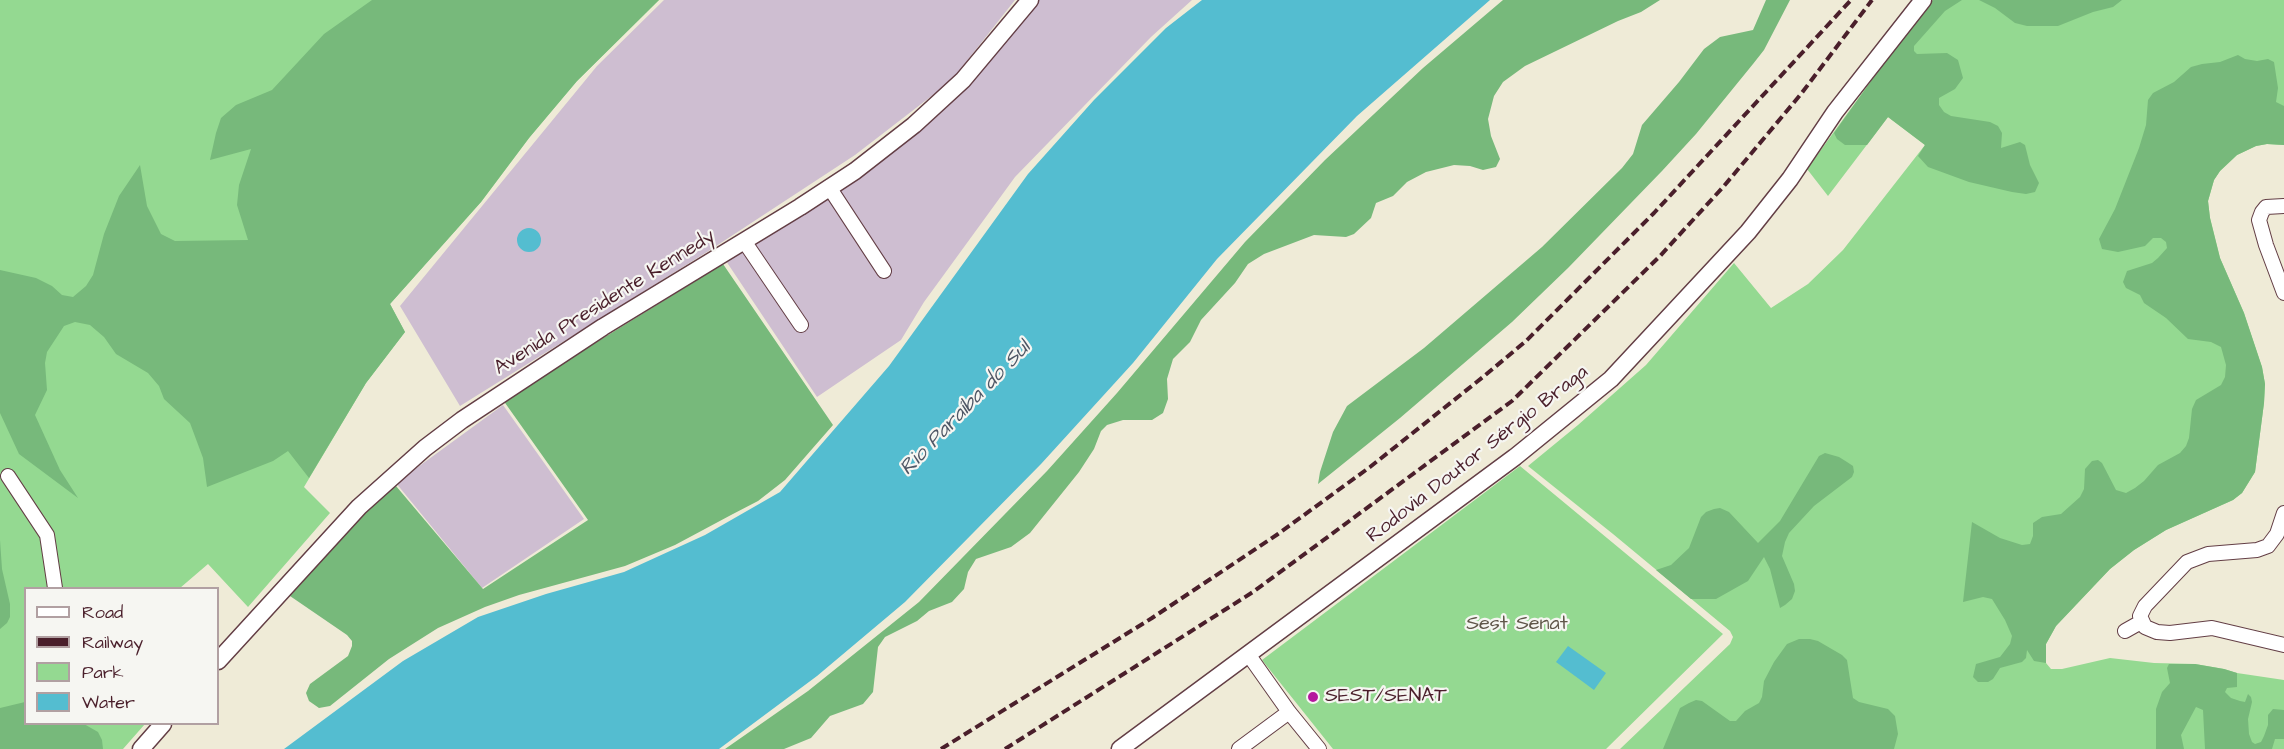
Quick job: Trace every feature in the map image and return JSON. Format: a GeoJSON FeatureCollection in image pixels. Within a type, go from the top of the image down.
{"type":"FeatureCollection","features":[{"type":"Feature","properties":{"kind":"main road","name":"Avenida Presidente Kennedy"},"geometry":{"type":"LineString","coordinates":[[219,660],[359,507],[425,448],[462,420],[603,327],[855,171],[914,125],[963,80],[1030,0]]}},
{"type":"Feature","properties":{"kind":"main road","name":"Rodovia Doutor Sérgio Braga"},"geometry":{"type":"LineString","coordinates":[[1120,749],[1515,457],[1611,378],[1748,232],[1790,179],[1836,112],[1923,0]]}},
{"type":"Feature","properties":{"kind":"main road"},"geometry":{"type":"LineString","coordinates":[[141,749],[161,725]]}},
{"type":"Feature","properties":{"kind":"street"},"geometry":{"type":"LineString","coordinates":[[829,188],[884,271]]}},
{"type":"Feature","properties":{"kind":"street"},"geometry":{"type":"LineString","coordinates":[[2284,206],[2266,207],[2259,220],[2284,293]]}},
{"type":"Feature","properties":{"kind":"street"},"geometry":{"type":"LineString","coordinates":[[744,241],[801,325]]}},
{"type":"Feature","properties":{"kind":"street"},"geometry":{"type":"LineString","coordinates":[[8,476],[47,535],[55,587]]}},
{"type":"Feature","properties":{"kind":"street"},"geometry":{"type":"LineString","coordinates":[[2284,513],[2277,534],[2268,546],[2257,550],[2208,554],[2187,562],[2142,610],[2141,622],[2148,629],[2157,632],[2212,628],[2284,645]]}},
{"type":"Feature","properties":{"kind":"street"},"geometry":{"type":"LineString","coordinates":[[2125,631],[2141,622]]}},
{"type":"Feature","properties":{"kind":"street"},"geometry":{"type":"LineString","coordinates":[[1248,654],[1289,712],[1319,749]]}},
{"type":"Feature","properties":{"kind":"street"},"geometry":{"type":"LineString","coordinates":[[1239,749],[1289,712]]}},
{"type":"Feature","properties":{"kind":"shaded area"},"geometry":{"type":"Polygon","coordinates":[[[664,0],[1015,0],[951,81],[855,155],[707,252],[460,406],[400,306],[597,66],[664,0]]]}},
{"type":"Feature","properties":{"kind":"shaded area"},"geometry":{"type":"Polygon","coordinates":[[[1037,0],[1192,0],[1151,37],[1015,177],[924,302],[901,340],[817,397],[724,258],[909,139],[936,117],[972,83],[1037,0]]]}},
{"type":"Feature","properties":{"kind":"shaded area"},"geometry":{"type":"Polygon","coordinates":[[[503,405],[584,519],[482,588],[396,483],[503,405]]]}},
{"type":"Feature","properties":{"kind":"green space"},"geometry":{"type":"Polygon","coordinates":[[[0,0],[659,0],[577,81],[529,138],[481,202],[390,304],[405,332],[366,383],[304,487],[330,513],[248,607],[208,564],[181,587],[24,587],[24,725],[144,725],[123,749],[0,749],[0,0]]]}},
{"type":"Feature","properties":{"kind":"green space"},"geometry":{"type":"Polygon","coordinates":[[[372,0],[659,0],[577,81],[529,138],[481,202],[390,304],[405,332],[366,383],[309,478],[288,451],[273,461],[207,487],[203,458],[190,423],[164,399],[159,386],[148,373],[116,354],[104,337],[90,325],[75,322],[64,326],[47,352],[45,363],[47,390],[35,415],[60,470],[78,498],[19,454],[0,413],[0,270],[36,278],[52,286],[62,295],[73,297],[86,286],[93,275],[104,234],[119,196],[140,165],[147,206],[161,234],[175,241],[248,240],[237,205],[239,185],[251,149],[210,160],[221,118],[236,105],[272,90],[324,34],[372,0]]]}},
{"type":"Feature","properties":{"kind":"green space"},"geometry":{"type":"Polygon","coordinates":[[[1503,0],[1660,0],[1641,12],[1525,66],[1503,82],[1494,96],[1488,119],[1491,136],[1500,159],[1496,167],[1483,170],[1454,165],[1426,172],[1407,182],[1393,196],[1376,203],[1371,218],[1354,234],[1346,237],[1314,235],[1264,254],[1248,264],[1235,283],[1201,320],[1190,342],[1173,359],[1167,379],[1168,399],[1163,413],[1152,420],[1123,420],[1107,425],[1101,431],[1094,449],[1079,472],[1030,533],[1011,547],[976,559],[968,572],[964,589],[952,602],[929,611],[917,621],[885,637],[878,647],[873,692],[863,704],[830,716],[811,738],[784,749],[725,749],[808,691],[919,602],[1047,471],[1117,393],[1245,242],[1325,160],[1423,68],[1503,0]]]}},
{"type":"Feature","properties":{"kind":"green space"},"geometry":{"type":"Polygon","coordinates":[[[1766,0],[1790,0],[1764,50],[1696,134],[1662,171],[1512,322],[1400,418],[1318,484],[1333,432],[1347,406],[1424,348],[1542,247],[1622,168],[1633,154],[1642,125],[1704,49],[1720,37],[1753,30],[1766,0]]]}},
{"type":"Feature","properties":{"kind":"green space"},"geometry":{"type":"Polygon","coordinates":[[[1933,0],[2284,0],[2284,145],[2256,146],[2237,155],[2214,180],[2208,201],[2220,258],[2244,313],[2262,367],[2265,384],[2255,472],[2242,493],[2233,500],[2166,530],[2134,550],[2110,569],[2056,626],[2046,644],[2046,663],[2051,669],[2062,669],[2110,658],[2154,663],[2195,664],[2284,680],[2284,749],[1620,749],[1730,644],[1733,637],[1730,631],[1528,466],[1646,365],[1734,263],[1771,308],[1808,284],[1843,250],[1925,145],[1888,117],[1828,196],[1807,169],[1933,0]]]}},
{"type":"Feature","properties":{"kind":"green space"},"geometry":{"type":"Polygon","coordinates":[[[1933,0],[1962,0],[1945,11],[1914,46],[1917,54],[1947,53],[1958,60],[1963,78],[1955,89],[1939,98],[1939,105],[1951,116],[1990,122],[1998,126],[2002,133],[2001,148],[2020,142],[2025,145],[2030,165],[2039,183],[2035,192],[2026,194],[2012,192],[1969,182],[1928,167],[1918,156],[1925,145],[1888,117],[1867,145],[1845,145],[1837,139],[1834,133],[1933,0]]]}},
{"type":"Feature","properties":{"kind":"green space"},"geometry":{"type":"Polygon","coordinates":[[[1979,0],[2122,0],[2113,7],[2093,12],[2058,26],[2027,26],[2015,23],[1995,8],[1979,0]]]}},
{"type":"Feature","properties":{"kind":"green space"},"geometry":{"type":"Polygon","coordinates":[[[2238,55],[2245,59],[2257,61],[2268,59],[2274,62],[2278,88],[2276,102],[2284,106],[2284,145],[2256,146],[2237,155],[2214,180],[2208,201],[2220,258],[2244,313],[2262,367],[2265,384],[2255,472],[2242,493],[2233,500],[2166,530],[2134,550],[2110,569],[2056,626],[2046,644],[2046,663],[2034,661],[2027,650],[2026,658],[2022,662],[2000,668],[1993,679],[1988,682],[1978,682],[1973,677],[1976,664],[2000,657],[2010,644],[2012,636],[1992,599],[1983,597],[1963,602],[1972,522],[2000,538],[2022,545],[2030,544],[2033,536],[2033,523],[2042,517],[2061,514],[2080,497],[2084,489],[2085,469],[2092,461],[2098,460],[2102,463],[2116,490],[2126,493],[2135,488],[2158,465],[2180,453],[2186,446],[2192,409],[2196,400],[2221,385],[2225,377],[2226,365],[2221,347],[2211,342],[2188,339],[2166,318],[2144,303],[2140,295],[2126,288],[2123,282],[2127,271],[2152,263],[2158,258],[2167,248],[2166,242],[2161,238],[2153,238],[2145,246],[2118,252],[2102,249],[2099,239],[2115,209],[2139,148],[2146,125],[2148,100],[2153,93],[2174,82],[2191,67],[2220,62],[2238,55]]]}},
{"type":"Feature","properties":{"kind":"green space"},"geometry":{"type":"Polygon","coordinates":[[[723,264],[833,425],[785,480],[758,501],[675,545],[625,566],[519,595],[438,628],[389,659],[330,706],[319,708],[309,701],[306,693],[310,684],[348,656],[352,641],[347,635],[290,596],[367,510],[396,486],[483,589],[588,520],[503,400],[723,264]]]}},
{"type":"Feature","properties":{"kind":"green space"},"geometry":{"type":"Polygon","coordinates":[[[1825,453],[1847,462],[1853,466],[1854,472],[1852,477],[1814,506],[1789,533],[1782,556],[1795,591],[1792,599],[1785,605],[1780,608],[1770,569],[1764,557],[1748,581],[1716,599],[1691,599],[1656,570],[1671,565],[1689,548],[1701,517],[1714,509],[1720,508],[1729,512],[1758,543],[1780,521],[1819,456],[1825,453]]]}},
{"type":"Feature","properties":{"kind":"green space","name":"Sest Senat"},"geometry":{"type":"Polygon","coordinates":[[[1520,466],[1723,634],[1606,749],[1333,749],[1262,660],[1520,466]]]}},
{"type":"Feature","properties":{"kind":"green space"},"geometry":{"type":"Polygon","coordinates":[[[0,540],[10,617],[0,629],[0,540]]]}},
{"type":"Feature","properties":{"kind":"green space"},"geometry":{"type":"Polygon","coordinates":[[[1799,639],[1818,641],[1847,660],[1853,698],[1859,702],[1888,709],[1895,716],[1898,734],[1894,749],[1663,749],[1680,708],[1689,703],[1696,700],[1702,701],[1730,721],[1736,721],[1745,711],[1759,703],[1764,681],[1774,662],[1787,644],[1799,639]]]}},
{"type":"Feature","properties":{"kind":"green space"},"geometry":{"type":"Polygon","coordinates":[[[2169,664],[2195,664],[2237,673],[2237,687],[2227,688],[2225,692],[2231,698],[2245,702],[2248,694],[2251,697],[2248,719],[2252,742],[2255,744],[2261,742],[2268,725],[2268,715],[2273,709],[2284,710],[2284,739],[2275,739],[2272,749],[2205,749],[2203,710],[2196,707],[2181,735],[2184,749],[2156,749],[2156,709],[2162,692],[2170,683],[2167,668],[2169,664]]]}},
{"type":"Feature","properties":{"kind":"green space"},"geometry":{"type":"Polygon","coordinates":[[[24,702],[24,725],[86,725],[98,732],[103,749],[0,749],[0,708],[24,702]]]}},
{"type":"Feature","properties":{"kind":"water","name":"Rio Paraíba do Sul"},"geometry":{"type":"Polygon","coordinates":[[[1202,0],[1490,0],[1357,116],[1217,259],[1133,363],[1041,464],[905,602],[817,676],[719,749],[284,749],[403,661],[478,617],[546,594],[624,572],[705,535],[780,492],[889,366],[1028,174],[1094,100],[1166,28],[1202,0]]]}},
{"type":"Feature","properties":{"kind":"water"},"geometry":{"type":"Polygon","coordinates":[[[529,228],[537,232],[541,240],[537,248],[529,252],[521,248],[517,240],[521,232],[529,228]]]}},
{"type":"Feature","properties":{"kind":"water"},"geometry":{"type":"Polygon","coordinates":[[[1568,646],[1606,673],[1594,690],[1556,662],[1568,646]]]}},
{"type":"Feature","properties":{"kind":"railway"},"geometry":{"type":"LineString","coordinates":[[941,749],[1152,618],[1278,534],[1370,467],[1483,377],[1526,341],[1654,213],[1851,0]]}},
{"type":"Feature","properties":{"kind":"railway"},"geometry":{"type":"LineString","coordinates":[[1005,749],[1253,592],[1512,401],[1660,256],[1724,186],[1801,94],[1872,0]]}},
{"type":"Feature","properties":{"kind":"place","name":"SEST/SENAT"},"geometry":{"type":"Point","coordinates":[1313,697]}}]}
